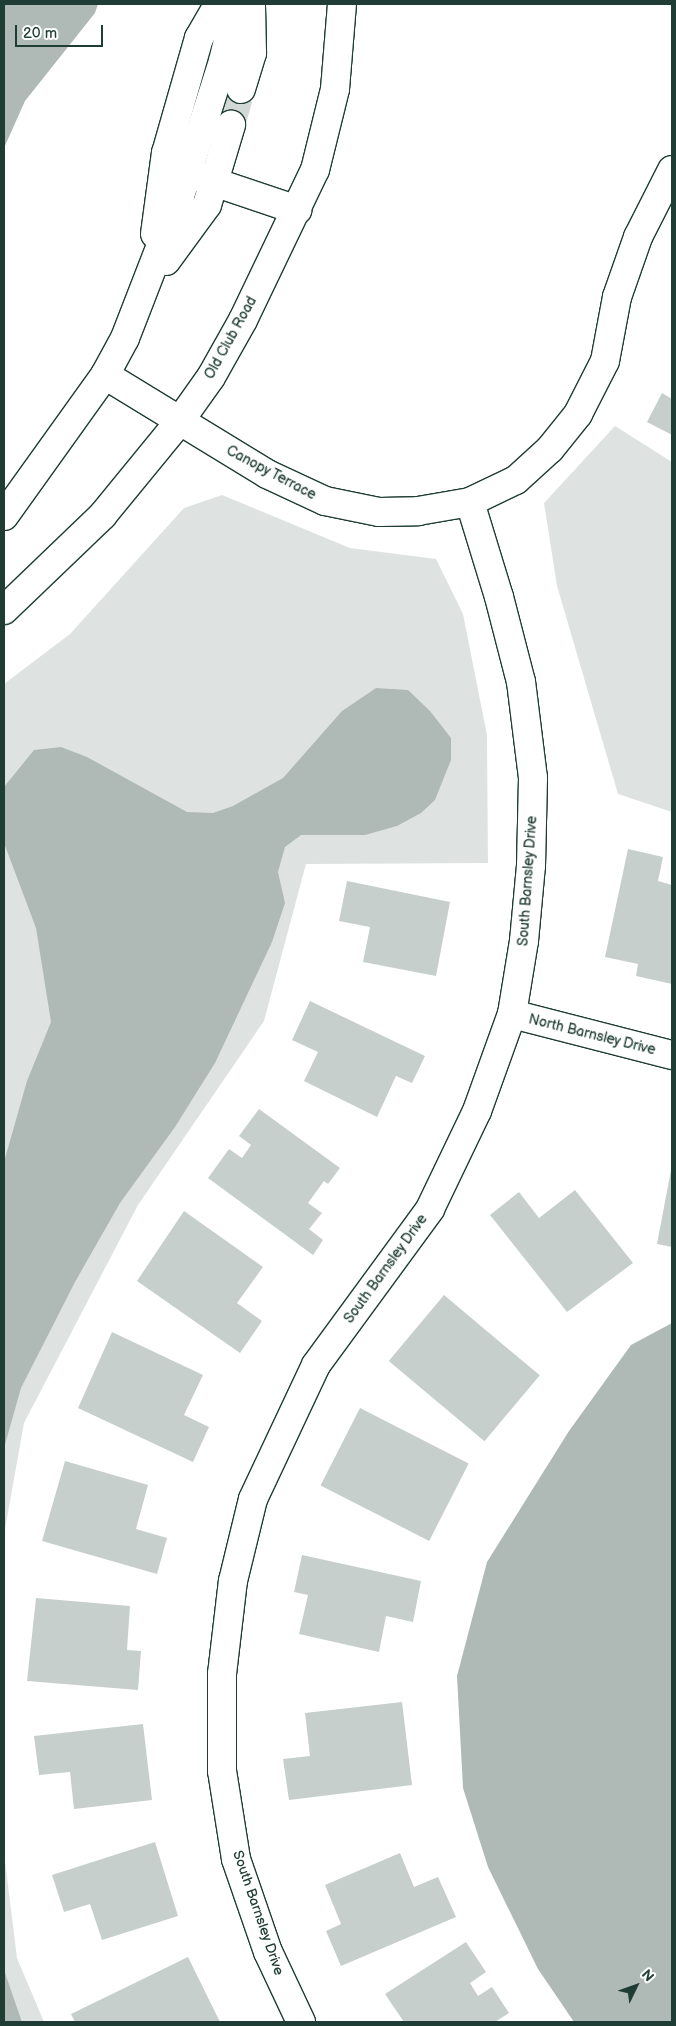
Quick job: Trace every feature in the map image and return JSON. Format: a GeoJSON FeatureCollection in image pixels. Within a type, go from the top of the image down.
{"type":"FeatureCollection","features":[{"type":"Feature","properties":{"kind":"street"},"geometry":{"type":"LineString","coordinates":[[148,286],[166,153],[200,38],[219,4]]}},
{"type":"Feature","properties":{"kind":"street"},"geometry":{"type":"LineString","coordinates":[[4,516],[105,375],[148,286],[223,61],[237,4]]}},
{"type":"Feature","properties":{"kind":"street"},"geometry":{"type":"LineString","coordinates":[[241,89],[252,53],[251,4]]}},
{"type":"Feature","properties":{"kind":"street","name":"Old Club Road"},"geometry":{"type":"LineString","coordinates":[[4,610],[102,516],[179,422],[211,377],[243,320],[315,170],[335,89],[342,4]]}},
{"type":"Feature","properties":{"kind":"street"},"geometry":{"type":"LineString","coordinates":[[148,286],[207,206],[231,125]]}},
{"type":"Feature","properties":{"kind":"street","name":"Canopy Terrace"},"geometry":{"type":"LineString","coordinates":[[105,375],[179,422],[267,474],[325,501],[379,512],[418,511],[470,502],[516,480],[550,449],[578,414],[605,361],[617,297],[638,237],[672,170]]}},
{"type":"Feature","properties":{"kind":"street"},"geometry":{"type":"LineString","coordinates":[[187,173],[297,210]]}},
{"type":"Feature","properties":{"kind":"street","name":"South Barnsley Drive"},"geometry":{"type":"LineString","coordinates":[[301,2022],[268,1952],[236,1859],[222,1771],[222,1674],[233,1581],[253,1499],[284,1428],[316,1365],[430,1209],[477,1111],[512,1014],[528,904],[534,778],[521,682],[500,597],[470,502]]}},
{"type":"Feature","properties":{"kind":"street","name":"North Barnsley Drive"},"geometry":{"type":"LineString","coordinates":[[512,1014],[672,1055]]}},
{"type":"Feature","properties":{"kind":"shaded area"},"geometry":{"type":"Polygon","coordinates":[[[4,4],[98,4],[95,13],[25,101],[4,148],[4,4]]]}},
{"type":"Feature","properties":{"kind":"shaded area"},"geometry":{"type":"Polygon","coordinates":[[[615,426],[672,462],[672,812],[618,794],[557,586],[544,503],[615,426]]]}},
{"type":"Feature","properties":{"kind":"shaded area"},"geometry":{"type":"Polygon","coordinates":[[[222,495],[350,548],[436,559],[463,614],[487,735],[488,863],[306,864],[264,1021],[138,1205],[24,1423],[4,1535],[4,684],[70,634],[184,508],[222,495]]]}},
{"type":"Feature","properties":{"kind":"shaded area"},"geometry":{"type":"Polygon","coordinates":[[[376,688],[408,690],[430,711],[451,738],[451,760],[435,800],[421,813],[397,826],[365,835],[301,835],[285,847],[278,872],[285,903],[272,942],[215,1063],[175,1127],[120,1203],[75,1282],[21,1388],[4,1448],[4,1162],[27,1081],[51,1022],[36,928],[4,843],[4,787],[34,750],[61,747],[87,757],[187,812],[213,813],[233,806],[283,778],[342,711],[376,688]]]}},
{"type":"Feature","properties":{"kind":"shaded area"},"geometry":{"type":"Polygon","coordinates":[[[672,1323],[672,2022],[574,2022],[538,1969],[488,1867],[463,1788],[457,1676],[487,1562],[569,1431],[631,1345],[672,1323]]]}},
{"type":"Feature","properties":{"kind":"shaded area"},"geometry":{"type":"Polygon","coordinates":[[[4,1853],[17,1958],[44,2022],[4,2022],[4,1853]]]}},
{"type":"Feature","properties":{"kind":"shaded area"},"geometry":{"type":"Polygon","coordinates":[[[4,1970],[22,2022],[4,2022],[4,1970]]]}},
{"type":"Feature","properties":{"kind":"building"},"geometry":{"type":"Polygon","coordinates":[[[662,393],[672,399],[672,435],[647,422],[662,393]]]}},
{"type":"Feature","properties":{"kind":"building"},"geometry":{"type":"Polygon","coordinates":[[[628,849],[663,857],[658,881],[672,885],[672,984],[636,976],[638,964],[605,957],[628,849]]]}},
{"type":"Feature","properties":{"kind":"building"},"geometry":{"type":"Polygon","coordinates":[[[347,881],[450,902],[436,976],[363,962],[370,927],[339,921],[347,881]]]}},
{"type":"Feature","properties":{"kind":"building"},"geometry":{"type":"Polygon","coordinates":[[[310,1001],[425,1056],[412,1083],[396,1076],[377,1117],[304,1081],[318,1052],[292,1040],[310,1001]]]}},
{"type":"Feature","properties":{"kind":"building"},"geometry":{"type":"Polygon","coordinates":[[[259,1109],[340,1168],[328,1184],[324,1181],[308,1203],[322,1213],[309,1229],[323,1240],[313,1255],[208,1178],[229,1149],[242,1158],[251,1145],[239,1136],[259,1109]]]}},
{"type":"Feature","properties":{"kind":"building"},"geometry":{"type":"Polygon","coordinates":[[[672,1171],[672,1247],[657,1244],[672,1171]]]}},
{"type":"Feature","properties":{"kind":"building"},"geometry":{"type":"Polygon","coordinates":[[[575,1190],[633,1263],[567,1312],[490,1215],[519,1192],[539,1218],[575,1190]]]}},
{"type":"Feature","properties":{"kind":"building"},"geometry":{"type":"Polygon","coordinates":[[[184,1211],[263,1267],[237,1303],[262,1321],[240,1353],[137,1281],[184,1211]]]}},
{"type":"Feature","properties":{"kind":"building"},"geometry":{"type":"Polygon","coordinates":[[[444,1295],[540,1375],[484,1441],[389,1361],[444,1295]]]}},
{"type":"Feature","properties":{"kind":"building"},"geometry":{"type":"Polygon","coordinates":[[[112,1332],[203,1375],[184,1415],[209,1427],[193,1462],[78,1408],[112,1332]]]}},
{"type":"Feature","properties":{"kind":"building"},"geometry":{"type":"Polygon","coordinates":[[[360,1408],[469,1463],[429,1541],[321,1486],[360,1408]]]}},
{"type":"Feature","properties":{"kind":"building"},"geometry":{"type":"Polygon","coordinates":[[[65,1461],[148,1485],[136,1529],[167,1538],[157,1574],[42,1541],[65,1461]]]}},
{"type":"Feature","properties":{"kind":"building"},"geometry":{"type":"Polygon","coordinates":[[[302,1555],[421,1581],[413,1622],[386,1616],[379,1652],[299,1634],[308,1595],[294,1592],[302,1555]]]}},
{"type":"Feature","properties":{"kind":"building"},"geometry":{"type":"Polygon","coordinates":[[[36,1598],[130,1606],[127,1650],[141,1651],[138,1690],[27,1681],[36,1598]]]}},
{"type":"Feature","properties":{"kind":"building"},"geometry":{"type":"Polygon","coordinates":[[[402,1702],[412,1785],[289,1800],[283,1759],[310,1756],[305,1713],[402,1702]]]}},
{"type":"Feature","properties":{"kind":"building"},"geometry":{"type":"Polygon","coordinates":[[[143,1724],[152,1800],[74,1809],[70,1772],[39,1775],[34,1736],[143,1724]]]}},
{"type":"Feature","properties":{"kind":"building"},"geometry":{"type":"Polygon","coordinates":[[[155,1842],[178,1916],[102,1940],[90,1904],[64,1912],[52,1875],[155,1842]]]}},
{"type":"Feature","properties":{"kind":"building"},"geometry":{"type":"Polygon","coordinates":[[[400,1853],[414,1887],[438,1877],[456,1917],[341,1966],[326,1931],[341,1924],[325,1885],[400,1853]]]}},
{"type":"Feature","properties":{"kind":"building"},"geometry":{"type":"Polygon","coordinates":[[[466,1942],[486,1972],[470,1983],[478,1996],[492,1987],[509,2013],[495,2022],[404,2022],[385,1994],[466,1942]]]}},
{"type":"Feature","properties":{"kind":"building"},"geometry":{"type":"Polygon","coordinates":[[[188,1957],[220,2022],[75,2022],[71,2014],[188,1957]]]}},
{"type":"Feature","properties":{"kind":"tunnel"},"geometry":{"type":"LineString","coordinates":[[231,125],[241,89]]}}]}
